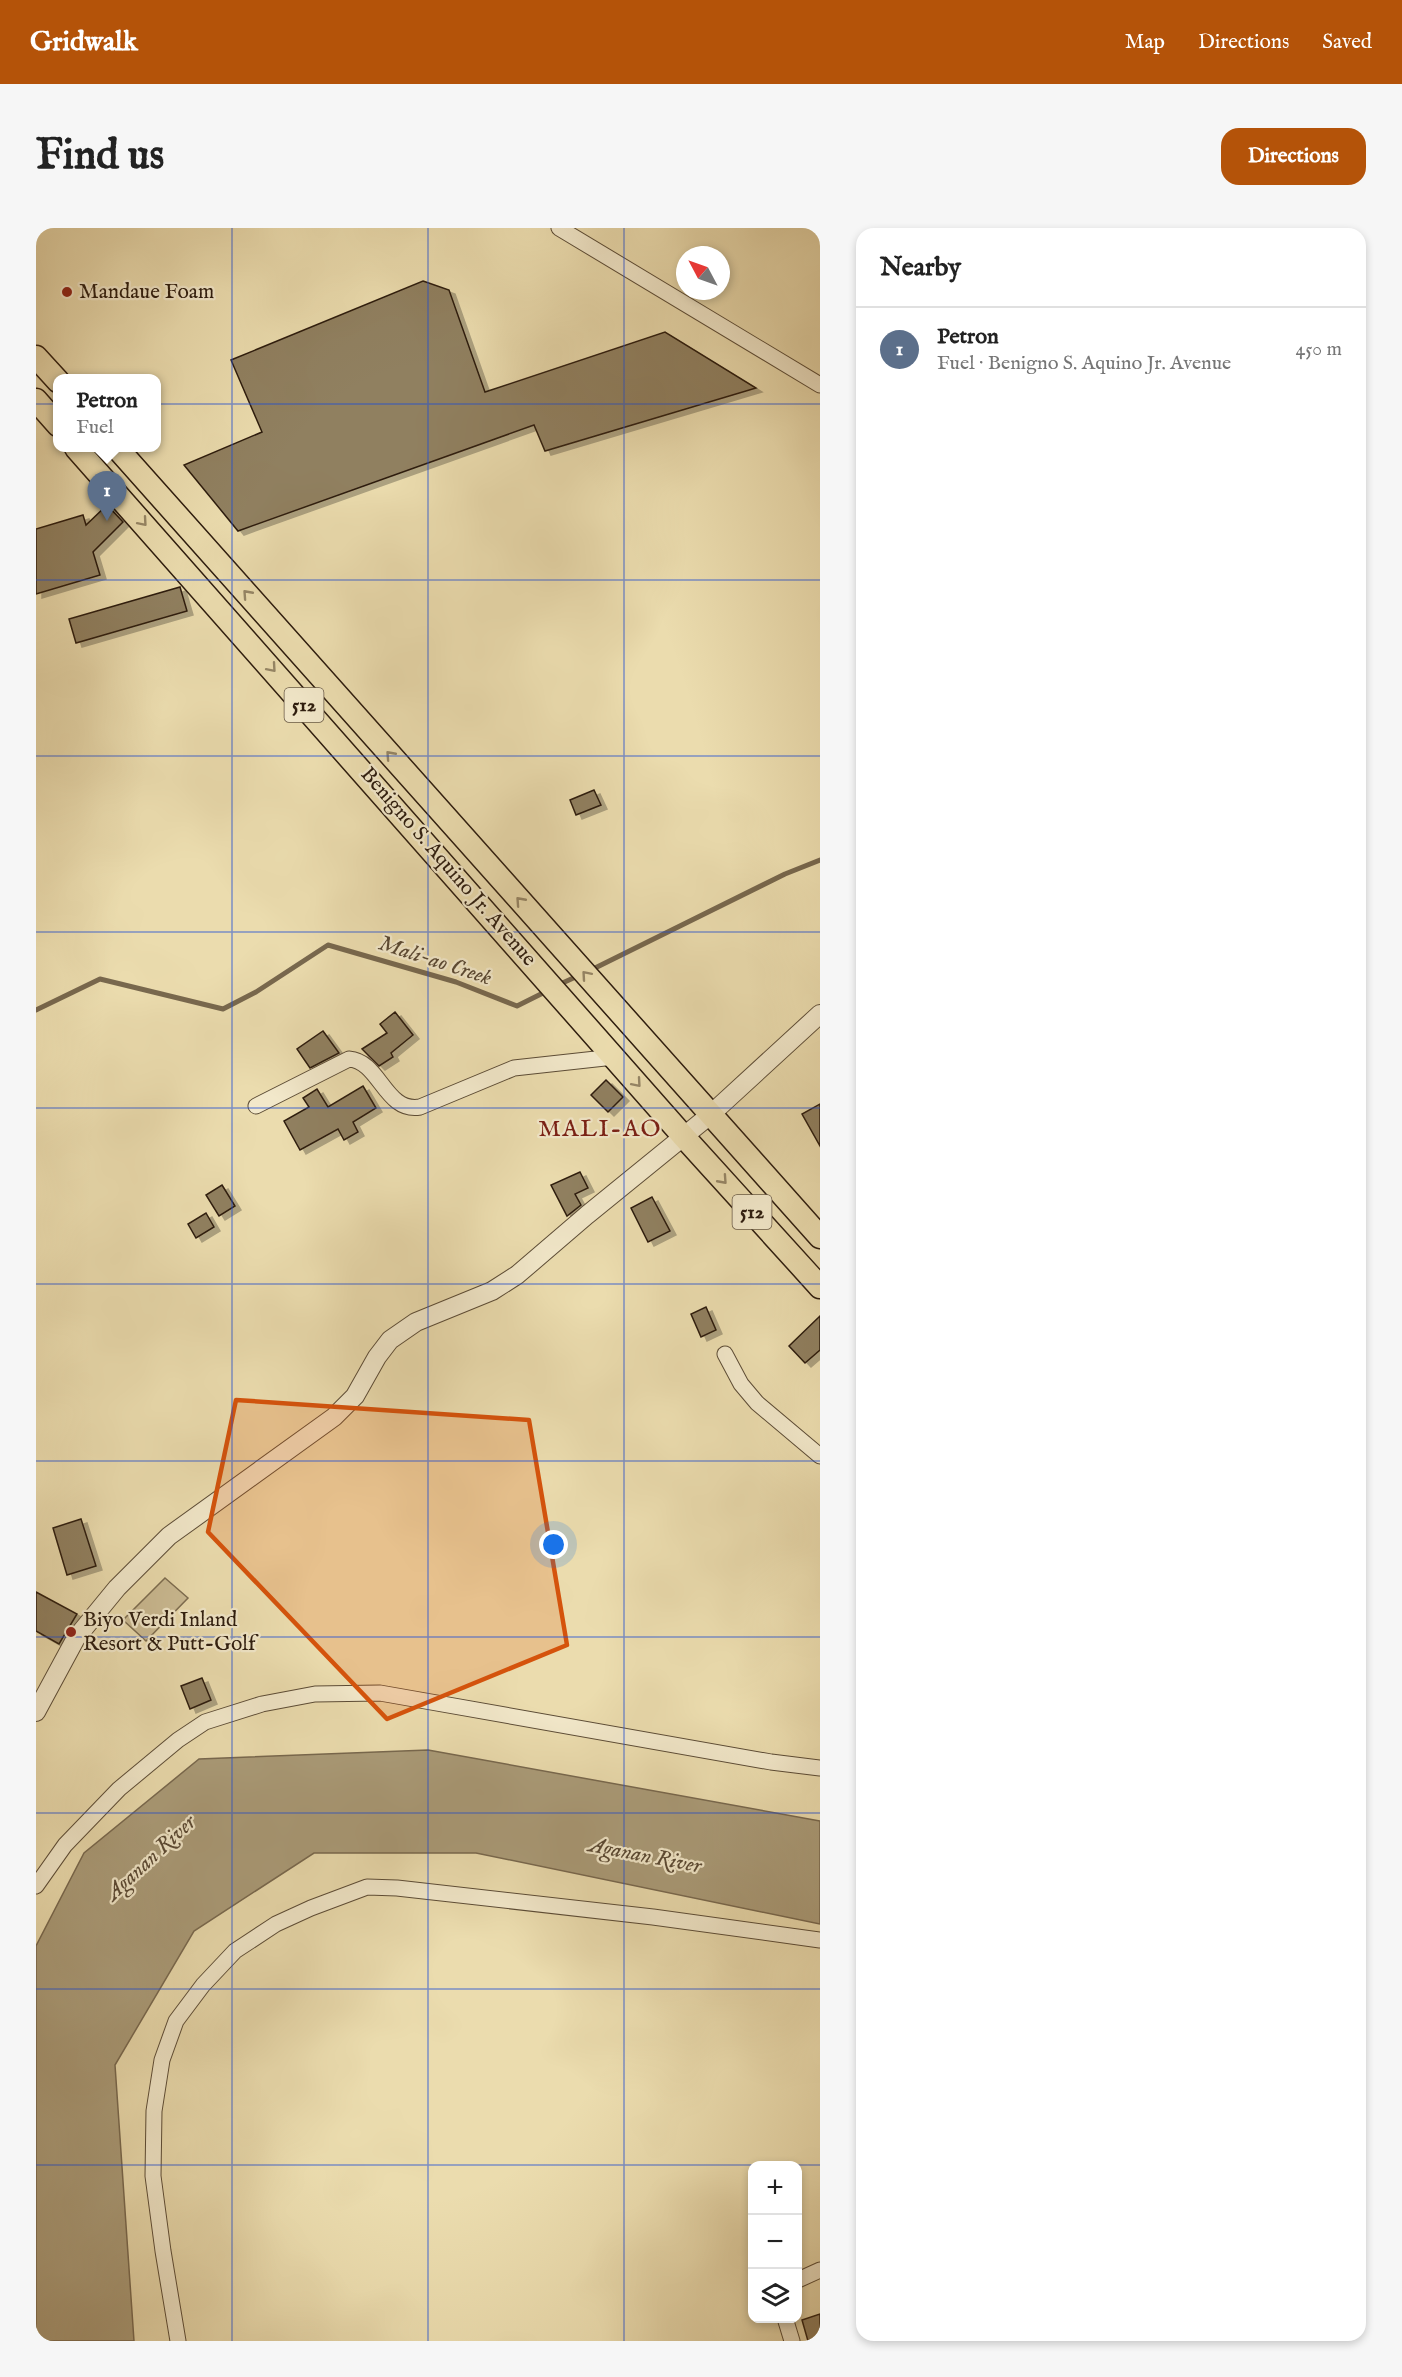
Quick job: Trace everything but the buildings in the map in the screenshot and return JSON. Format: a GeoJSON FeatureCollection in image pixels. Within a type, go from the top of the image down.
{"type":"FeatureCollection","features":[{"type":"Feature","properties":{"kind":"main road"},"geometry":{"type":"LineString","coordinates":[[36,357],[53,376]]}},
{"type":"Feature","properties":{"kind":"main road"},"geometry":{"type":"LineString","coordinates":[[36,400],[53,420]]}},
{"type":"Feature","properties":{"kind":"main road","name":"Benigno S. Aquino Jr. Avenue"},"geometry":{"type":"LineString","coordinates":[[80,452],[684,1137],[820,1287]]}},
{"type":"Feature","properties":{"kind":"main road","name":"Benigno S. Aquino Jr. Avenue"},"geometry":{"type":"LineString","coordinates":[[121,452],[820,1237]]}},
{"type":"Feature","properties":{"kind":"street"},"geometry":{"type":"LineString","coordinates":[[558,228],[820,385]]}},
{"type":"Feature","properties":{"kind":"street"},"geometry":{"type":"LineString","coordinates":[[36,1712],[76,1638],[117,1588],[169,1536],[334,1417],[355,1396],[377,1357],[390,1340],[416,1322],[492,1291],[518,1275],[587,1215],[710,1115],[820,1014]]}},
{"type":"Feature","properties":{"kind":"street"},"geometry":{"type":"LineString","coordinates":[[256,1107],[349,1059],[358,1060],[397,1102],[411,1108],[420,1107],[514,1068],[614,1057]]}},
{"type":"Feature","properties":{"kind":"street"},"geometry":{"type":"LineString","coordinates":[[725,1354],[741,1384],[757,1403],[820,1456]]}},
{"type":"Feature","properties":{"kind":"street"},"geometry":{"type":"LineString","coordinates":[[36,1886],[73,1837],[120,1789],[178,1740],[205,1722],[262,1704],[315,1694],[380,1693],[760,1760],[820,1768]]}},
{"type":"Feature","properties":{"kind":"street"},"geometry":{"type":"LineString","coordinates":[[178,2341],[153,2176],[154,2111],[162,2060],[176,2021],[203,1984],[235,1951],[276,1924],[367,1887],[397,1888],[642,1916],[820,1940]]}},
{"type":"Feature","properties":{"kind":"street"},"geometry":{"type":"LineString","coordinates":[[802,2278],[820,2270]]}},
{"type":"Feature","properties":{"kind":"street"},"geometry":{"type":"LineString","coordinates":[[786,2323],[792,2341]]}},
{"type":"Feature","properties":{"kind":"highlighted area"},"geometry":{"type":"Polygon","coordinates":[[[236,1400],[529,1420],[567,1645],[387,1719],[208,1532],[236,1400]]]}},
{"type":"Feature","properties":{"kind":"shaded area"},"geometry":{"type":"Polygon","coordinates":[[[165,1578],[188,1598],[146,1641],[123,1620],[165,1578]]]}},
{"type":"Feature","properties":{"kind":"water","name":"Aganan River"},"geometry":{"type":"Polygon","coordinates":[[[428,1750],[820,1821],[820,1924],[476,1853],[314,1853],[194,1931],[115,2065],[134,2341],[36,2341],[36,1946],[84,1853],[199,1759],[428,1750]]]}},
{"type":"Feature","properties":{"kind":"waterway","name":"Mali-ao Creek"},"geometry":{"type":"LineString","coordinates":[[591,970],[785,874],[820,860]]}},
{"type":"Feature","properties":{"kind":"waterway","name":"Mali-ao Creek"},"geometry":{"type":"LineString","coordinates":[[36,1010],[100,979],[223,1009],[256,992],[328,945],[456,982],[517,1006],[547,991]]}},
{"type":"Feature","properties":{"kind":"waterway","name":"Mali-ao Creek"},"geometry":{"type":"LineString","coordinates":[[558,985],[580,975]]}},
{"type":"Feature","properties":{"kind":"place","name":"Mandaue Foam"},"geometry":{"type":"Point","coordinates":[67,292]}},
{"type":"Feature","properties":{"kind":"place","name":"Petron"},"geometry":{"type":"Point","coordinates":[107,521]}},
{"type":"Feature","properties":{"kind":"place","name":"Biyo Verdi Inland Resort & Putt-Golf"},"geometry":{"type":"Point","coordinates":[71,1632]}},
{"type":"Feature","properties":{"kind":"district","name":"MALI-AO"},"geometry":{"type":"Point","coordinates":[600,1129]}}]}
